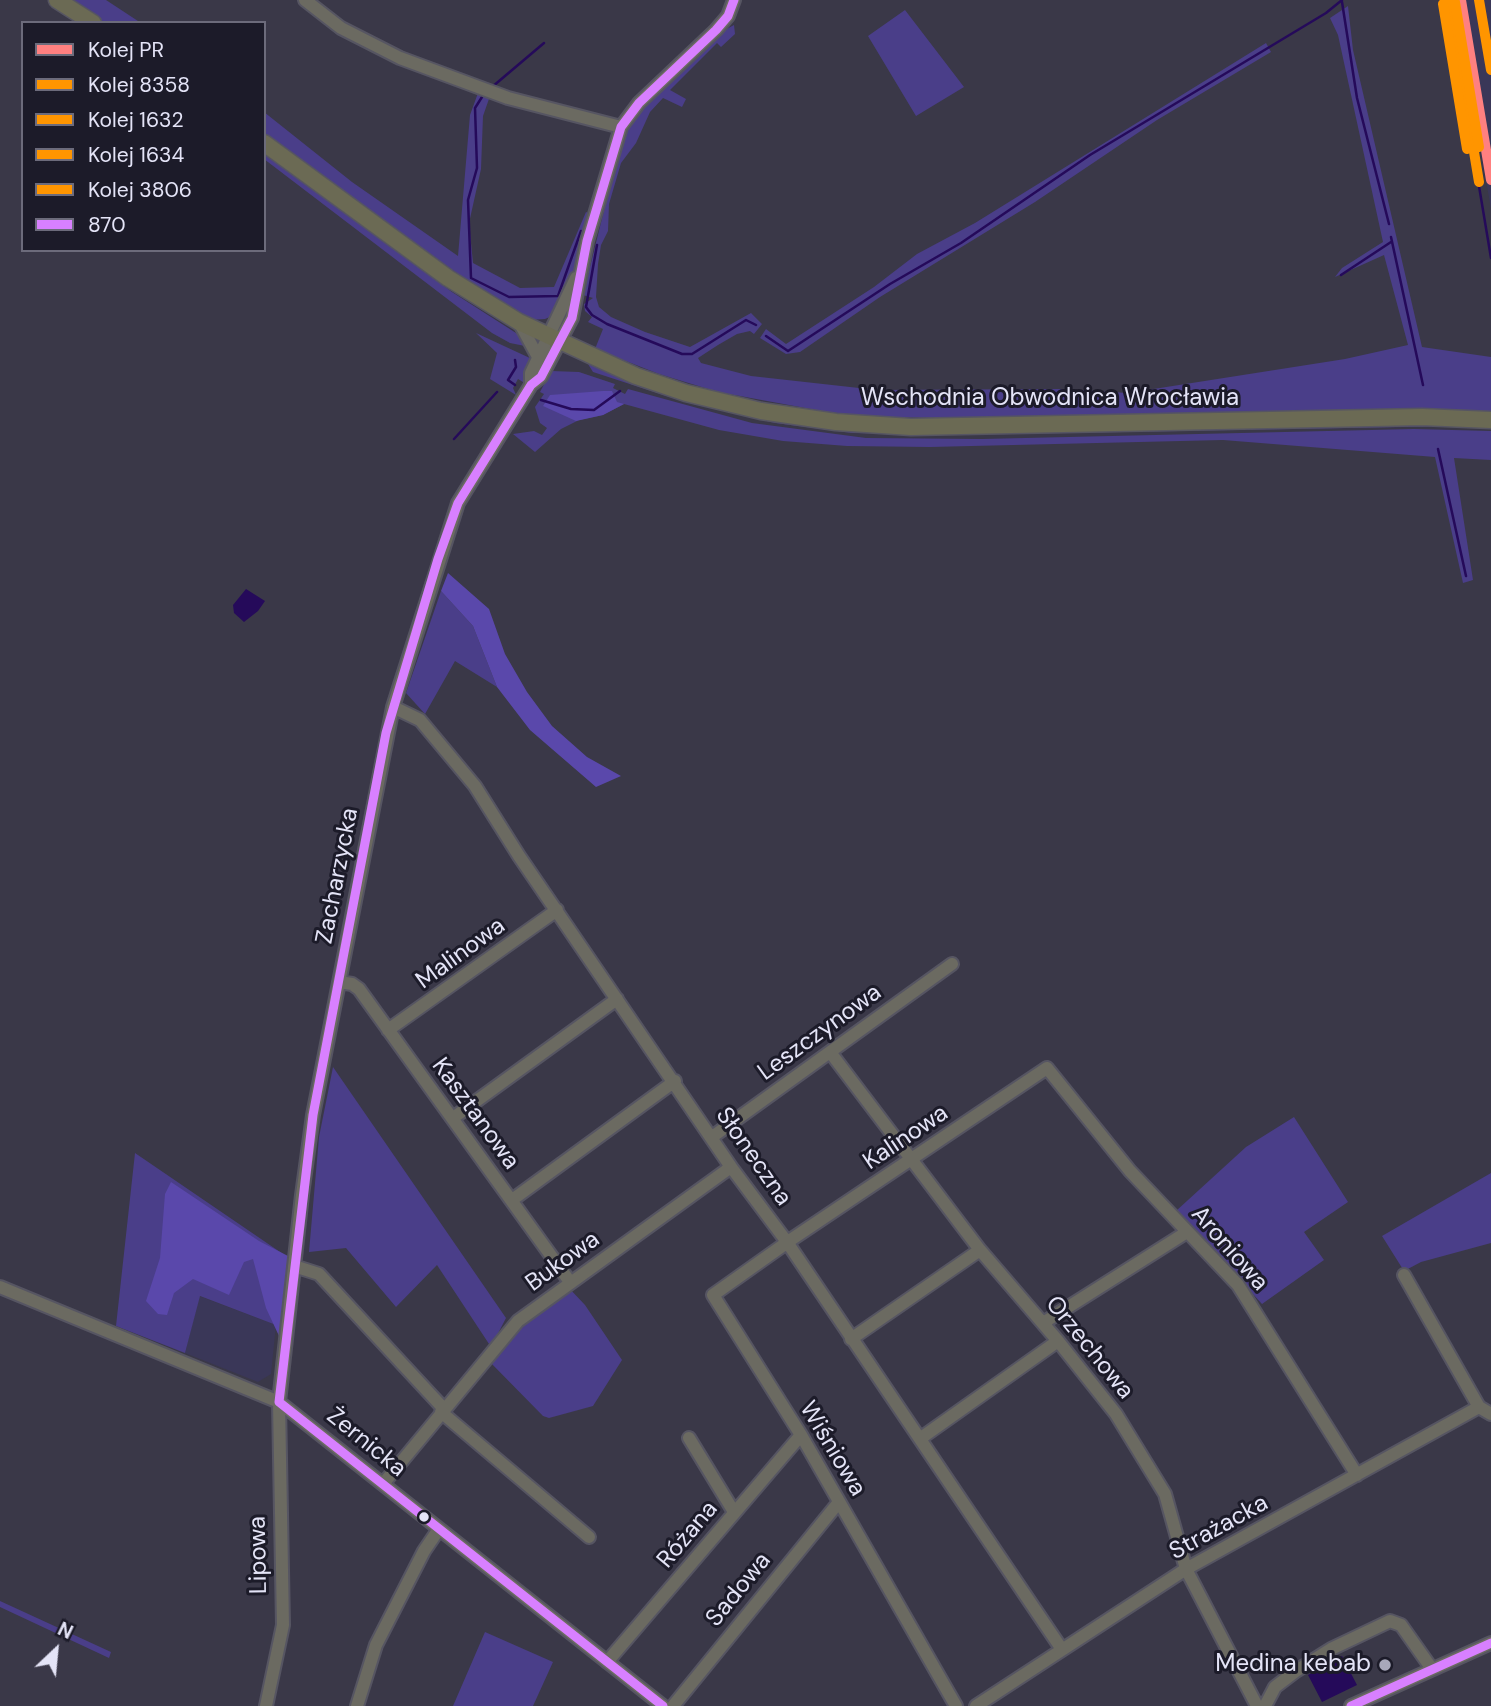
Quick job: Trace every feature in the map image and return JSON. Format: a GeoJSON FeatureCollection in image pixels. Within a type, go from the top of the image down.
{"type":"FeatureCollection","features":[{"type":"Feature","properties":{"kind":"main road"},"geometry":{"type":"LineString","coordinates":[[57,0],[90,21]]}},
{"type":"Feature","properties":{"kind":"main road","name":"Wschodnia Obwodnica Wrocławia"},"geometry":{"type":"LineString","coordinates":[[266,144],[448,278],[519,322],[581,353],[636,376],[713,400],[791,416],[860,424],[943,426],[1422,416],[1491,419]]}},
{"type":"Feature","properties":{"kind":"street"},"geometry":{"type":"LineString","coordinates":[[305,0],[341,28],[400,58],[508,98],[621,127],[639,103],[716,30],[728,16],[734,0]]}},
{"type":"Feature","properties":{"kind":"street","name":"Zacharzycka"},"geometry":{"type":"LineString","coordinates":[[530,385],[530,373],[538,357],[573,314],[579,271],[621,127]]}},
{"type":"Feature","properties":{"kind":"street","name":"Zacharzycka"},"geometry":{"type":"LineString","coordinates":[[279,1402],[313,1115],[393,707],[458,503],[530,385],[541,377],[558,315],[579,271]]}},
{"type":"Feature","properties":{"kind":"street"},"geometry":{"type":"LineString","coordinates":[[573,314],[575,341],[581,353]]}},
{"type":"Feature","properties":{"kind":"street"},"geometry":{"type":"LineString","coordinates":[[538,357],[519,322],[543,322],[558,315]]}},
{"type":"Feature","properties":{"kind":"street","name":"Słoneczna"},"geometry":{"type":"LineString","coordinates":[[393,707],[421,720],[467,776],[731,1167],[787,1242],[1062,1648]]}},
{"type":"Feature","properties":{"kind":"street","name":"Malinowa"},"geometry":{"type":"LineString","coordinates":[[388,1030],[557,911]]}},
{"type":"Feature","properties":{"kind":"street","name":"Leszczynowa"},"geometry":{"type":"LineString","coordinates":[[712,1137],[952,964]]}},
{"type":"Feature","properties":{"kind":"street","name":"Kasztanowa"},"geometry":{"type":"LineString","coordinates":[[339,982],[352,984],[359,989],[570,1282]]}},
{"type":"Feature","properties":{"kind":"street"},"geometry":{"type":"LineString","coordinates":[[453,1118],[617,999]]}},
{"type":"Feature","properties":{"kind":"street","name":"Orzechowa"},"geometry":{"type":"LineString","coordinates":[[830,1052],[980,1250],[1116,1414],[1165,1494],[1186,1569],[1257,1706]]}},
{"type":"Feature","properties":{"kind":"street","name":"Kalinowa"},"geometry":{"type":"LineString","coordinates":[[787,1242],[1047,1068]]}},
{"type":"Feature","properties":{"kind":"street","name":"Aroniowa"},"geometry":{"type":"LineString","coordinates":[[1047,1068],[1130,1171],[1238,1285],[1357,1475]]}},
{"type":"Feature","properties":{"kind":"street"},"geometry":{"type":"LineString","coordinates":[[512,1200],[675,1081]]}},
{"type":"Feature","properties":{"kind":"street","name":"Bukowa"},"geometry":{"type":"LineString","coordinates":[[383,1484],[517,1321],[731,1167]]}},
{"type":"Feature","properties":{"kind":"street"},"geometry":{"type":"LineString","coordinates":[[1043,1323],[1188,1232]]}},
{"type":"Feature","properties":{"kind":"street","name":"Wiśniowa"},"geometry":{"type":"LineString","coordinates":[[787,1242],[713,1295],[801,1435],[956,1706]]}},
{"type":"Feature","properties":{"kind":"street"},"geometry":{"type":"LineString","coordinates":[[851,1339],[980,1250]]}},
{"type":"Feature","properties":{"kind":"street"},"geometry":{"type":"LineString","coordinates":[[294,1266],[319,1274],[442,1411],[589,1537]]}},
{"type":"Feature","properties":{"kind":"street"},"geometry":{"type":"LineString","coordinates":[[1404,1275],[1479,1407],[1491,1414]]}},
{"type":"Feature","properties":{"kind":"street","name":"Żernicka"},"geometry":{"type":"LineString","coordinates":[[0,1287],[279,1402],[607,1662],[646,1701],[663,1706]]}},
{"type":"Feature","properties":{"kind":"street"},"geometry":{"type":"LineString","coordinates":[[921,1438],[1058,1341]]}},
{"type":"Feature","properties":{"kind":"street","name":"Lipowa"},"geometry":{"type":"LineString","coordinates":[[266,1706],[283,1625],[279,1402]]}},
{"type":"Feature","properties":{"kind":"street","name":"Strażacka"},"geometry":{"type":"LineString","coordinates":[[976,1706],[1186,1569],[1479,1407]]}},
{"type":"Feature","properties":{"kind":"street","name":"Różana"},"geometry":{"type":"LineString","coordinates":[[607,1662],[801,1435]]}},
{"type":"Feature","properties":{"kind":"street"},"geometry":{"type":"LineString","coordinates":[[689,1438],[734,1512]]}},
{"type":"Feature","properties":{"kind":"street","name":"Sadowa"},"geometry":{"type":"LineString","coordinates":[[673,1706],[839,1502]]}},
{"type":"Feature","properties":{"kind":"street"},"geometry":{"type":"LineString","coordinates":[[358,1706],[376,1645],[424,1551],[439,1529]]}},
{"type":"Feature","properties":{"kind":"street"},"geometry":{"type":"LineString","coordinates":[[1265,1706],[1275,1687],[1296,1671],[1343,1643],[1390,1621],[1401,1625],[1432,1669]]}},
{"type":"Feature","properties":{"kind":"street"},"geometry":{"type":"LineString","coordinates":[[1351,1706],[1380,1700],[1432,1669],[1491,1643]]}},
{"type":"Feature","properties":{"kind":"shaded area"},"geometry":{"type":"Polygon","coordinates":[[[68,0],[106,0],[138,21],[100,21],[68,0]]]}},
{"type":"Feature","properties":{"kind":"shaded area"},"geometry":{"type":"Polygon","coordinates":[[[1454,0],[1491,0],[1491,209],[1454,0]]]}},
{"type":"Feature","properties":{"kind":"shaded area"},"geometry":{"type":"Polygon","coordinates":[[[1348,6],[1353,50],[1422,347],[1491,357],[1491,414],[997,419],[881,417],[827,412],[718,392],[659,374],[595,349],[603,329],[588,322],[592,317],[585,311],[584,304],[593,298],[583,295],[623,134],[641,108],[721,32],[734,25],[735,34],[721,47],[717,43],[670,90],[686,99],[682,107],[663,98],[650,112],[636,143],[621,163],[609,204],[608,231],[601,245],[598,264],[596,297],[599,307],[611,317],[645,332],[690,347],[751,313],[762,324],[754,334],[750,331],[737,334],[718,345],[698,358],[701,363],[751,376],[877,390],[1060,389],[1128,393],[1345,359],[1408,345],[1384,255],[1335,277],[1342,268],[1383,242],[1338,35],[1330,18],[1348,6]]]}},
{"type":"Feature","properties":{"kind":"shaded area"},"geometry":{"type":"Polygon","coordinates":[[[905,10],[964,87],[916,116],[868,36],[905,10]]]}},
{"type":"Feature","properties":{"kind":"shaded area"},"geometry":{"type":"Polygon","coordinates":[[[1266,43],[1271,52],[1157,120],[1035,202],[880,297],[800,352],[786,354],[760,338],[766,329],[786,344],[874,287],[917,254],[975,223],[1266,43]]]}},
{"type":"Feature","properties":{"kind":"shaded area"},"geometry":{"type":"Polygon","coordinates":[[[478,93],[490,96],[483,116],[481,169],[469,223],[473,263],[520,288],[554,287],[586,212],[591,214],[574,270],[552,316],[545,319],[530,320],[472,284],[266,136],[266,114],[352,182],[458,256],[470,115],[478,93]]]}},
{"type":"Feature","properties":{"kind":"shaded area"},"geometry":{"type":"Polygon","coordinates":[[[266,154],[452,292],[516,333],[530,347],[510,343],[492,333],[266,161],[266,154]]]}},
{"type":"Feature","properties":{"kind":"shaded area"},"geometry":{"type":"Polygon","coordinates":[[[476,333],[532,359],[523,382],[518,379],[513,388],[516,395],[490,379],[497,353],[476,333]]]}},
{"type":"Feature","properties":{"kind":"shaded area"},"geometry":{"type":"Polygon","coordinates":[[[588,364],[640,385],[771,420],[851,431],[1387,424],[1459,426],[958,435],[852,433],[775,423],[685,402],[593,372],[588,364]]]}},
{"type":"Feature","properties":{"kind":"shaded area"},"geometry":{"type":"Polygon","coordinates":[[[551,371],[579,372],[615,384],[613,388],[625,394],[628,389],[752,423],[866,438],[982,439],[1414,429],[1491,431],[1491,460],[1454,458],[1473,580],[1463,583],[1435,457],[1223,440],[930,447],[847,446],[783,441],[719,430],[624,404],[603,415],[579,420],[561,429],[535,452],[513,434],[534,431],[542,435],[547,428],[540,423],[535,407],[544,394],[540,392],[551,371]]]}},
{"type":"Feature","properties":{"kind":"shaded area"},"geometry":{"type":"Polygon","coordinates":[[[612,391],[617,402],[624,404],[603,415],[576,421],[543,406],[550,395],[612,391]]]}},
{"type":"Feature","properties":{"kind":"shaded area"},"geometry":{"type":"Polygon","coordinates":[[[448,573],[489,609],[505,654],[527,692],[552,726],[587,757],[621,776],[596,787],[530,730],[497,687],[473,626],[441,591],[448,573]]]}},
{"type":"Feature","properties":{"kind":"shaded area"},"geometry":{"type":"Polygon","coordinates":[[[246,589],[265,601],[258,611],[244,622],[234,613],[233,605],[246,589]]]}},
{"type":"Feature","properties":{"kind":"shaded area"},"geometry":{"type":"Polygon","coordinates":[[[441,591],[473,626],[497,687],[455,661],[425,714],[406,693],[441,591]]]}},
{"type":"Feature","properties":{"kind":"shaded area"},"geometry":{"type":"Polygon","coordinates":[[[333,1067],[506,1318],[491,1347],[437,1265],[396,1307],[346,1248],[309,1252],[319,1137],[333,1067]]]}},
{"type":"Feature","properties":{"kind":"shaded area"},"geometry":{"type":"Polygon","coordinates":[[[1294,1117],[1348,1202],[1304,1232],[1324,1260],[1262,1304],[1176,1211],[1246,1147],[1294,1117]]]}},
{"type":"Feature","properties":{"kind":"shaded area"},"geometry":{"type":"Polygon","coordinates":[[[135,1153],[283,1254],[276,1325],[200,1296],[185,1353],[116,1326],[135,1153]]]}},
{"type":"Feature","properties":{"kind":"shaded area"},"geometry":{"type":"Polygon","coordinates":[[[1491,1173],[1491,1243],[1421,1262],[1404,1271],[1382,1236],[1491,1173]]]}},
{"type":"Feature","properties":{"kind":"shaded area"},"geometry":{"type":"Polygon","coordinates":[[[171,1182],[259,1241],[288,1256],[281,1335],[279,1336],[266,1308],[253,1259],[244,1262],[229,1295],[193,1279],[174,1293],[167,1315],[158,1314],[146,1301],[160,1258],[165,1194],[171,1182]]]}},
{"type":"Feature","properties":{"kind":"shaded area"},"geometry":{"type":"Polygon","coordinates":[[[568,1287],[585,1305],[622,1360],[593,1406],[549,1418],[543,1416],[488,1360],[524,1320],[568,1287]]]}},
{"type":"Feature","properties":{"kind":"shaded area"},"geometry":{"type":"Polygon","coordinates":[[[199,1296],[276,1325],[271,1374],[258,1382],[185,1353],[199,1296]]]}},
{"type":"Feature","properties":{"kind":"shaded area"},"geometry":{"type":"Polygon","coordinates":[[[0,1601],[111,1652],[109,1658],[0,1607],[0,1601]]]}},
{"type":"Feature","properties":{"kind":"shaded area"},"geometry":{"type":"Polygon","coordinates":[[[485,1632],[553,1662],[533,1706],[453,1706],[485,1632]]]}},
{"type":"Feature","properties":{"kind":"shaded area"},"geometry":{"type":"Polygon","coordinates":[[[1342,1656],[1357,1685],[1322,1702],[1308,1675],[1342,1656]]]}},
{"type":"Feature","properties":{"kind":"waterway"},"geometry":{"type":"LineString","coordinates":[[766,336],[788,351],[890,284],[961,243],[1090,155],[1326,13],[1342,0]]}},
{"type":"Feature","properties":{"kind":"waterway"},"geometry":{"type":"LineString","coordinates":[[1448,0],[1491,258]]}},
{"type":"Feature","properties":{"kind":"waterway"},"geometry":{"type":"LineString","coordinates":[[1342,2],[1357,98],[1389,224]]}},
{"type":"Feature","properties":{"kind":"waterway"},"geometry":{"type":"LineString","coordinates":[[492,87],[544,43]]}},
{"type":"Feature","properties":{"kind":"waterway"},"geometry":{"type":"LineString","coordinates":[[482,97],[475,108],[477,168],[468,200],[471,278],[509,297],[558,296],[581,231]]}},
{"type":"Feature","properties":{"kind":"waterway"},"geometry":{"type":"LineString","coordinates":[[1391,237],[1423,385]]}},
{"type":"Feature","properties":{"kind":"waterway"},"geometry":{"type":"LineString","coordinates":[[1341,275],[1391,242]]}},
{"type":"Feature","properties":{"kind":"waterway"},"geometry":{"type":"LineString","coordinates":[[597,245],[586,307],[592,315],[607,324],[682,354],[692,354],[746,320],[756,325]]}},
{"type":"Feature","properties":{"kind":"waterway"},"geometry":{"type":"LineString","coordinates":[[515,360],[516,367],[508,380],[515,385]]}},
{"type":"Feature","properties":{"kind":"waterway"},"geometry":{"type":"LineString","coordinates":[[541,400],[571,409],[594,410],[620,391]]}},
{"type":"Feature","properties":{"kind":"waterway"},"geometry":{"type":"LineString","coordinates":[[454,439],[497,392]]}},
{"type":"Feature","properties":{"kind":"waterway"},"geometry":{"type":"LineString","coordinates":[[1438,449],[1466,576]]}},
{"type":"Feature","properties":{"kind":"rail line","name":"PR"},"geometry":{"type":"LineString","coordinates":[[1461,0],[1491,180]]}},
{"type":"Feature","properties":{"kind":"rail line","name":"1634"},"geometry":{"type":"LineString","coordinates":[[1479,0],[1491,70]]}},
{"type":"Feature","properties":{"kind":"rail line","name":"8358"},"geometry":{"type":"LineString","coordinates":[[1449,2],[1479,182]]}},
{"type":"Feature","properties":{"kind":"rail line","name":"1632"},"geometry":{"type":"LineString","coordinates":[[1455,2],[1479,147]]}},
{"type":"Feature","properties":{"kind":"rail line","name":"3806"},"geometry":{"type":"LineString","coordinates":[[1443,4],[1467,149]]}},
{"type":"Feature","properties":{"kind":"transit line","name":"870"},"geometry":{"type":"LineString","coordinates":[[279,1402],[313,1115],[386,733],[438,559],[458,503],[531,385],[541,377],[572,318],[587,241],[621,127],[639,103],[716,30],[728,16],[734,0]]}},
{"type":"Feature","properties":{"kind":"transit line","name":"870"},"geometry":{"type":"LineString","coordinates":[[279,1402],[663,1706]]}},
{"type":"Feature","properties":{"kind":"transit line","name":"870"},"geometry":{"type":"LineString","coordinates":[[1351,1706],[1491,1643]]}},
{"type":"Feature","properties":{"kind":"place","name":"Medina kebab"},"geometry":{"type":"Point","coordinates":[1385,1665]}}]}
